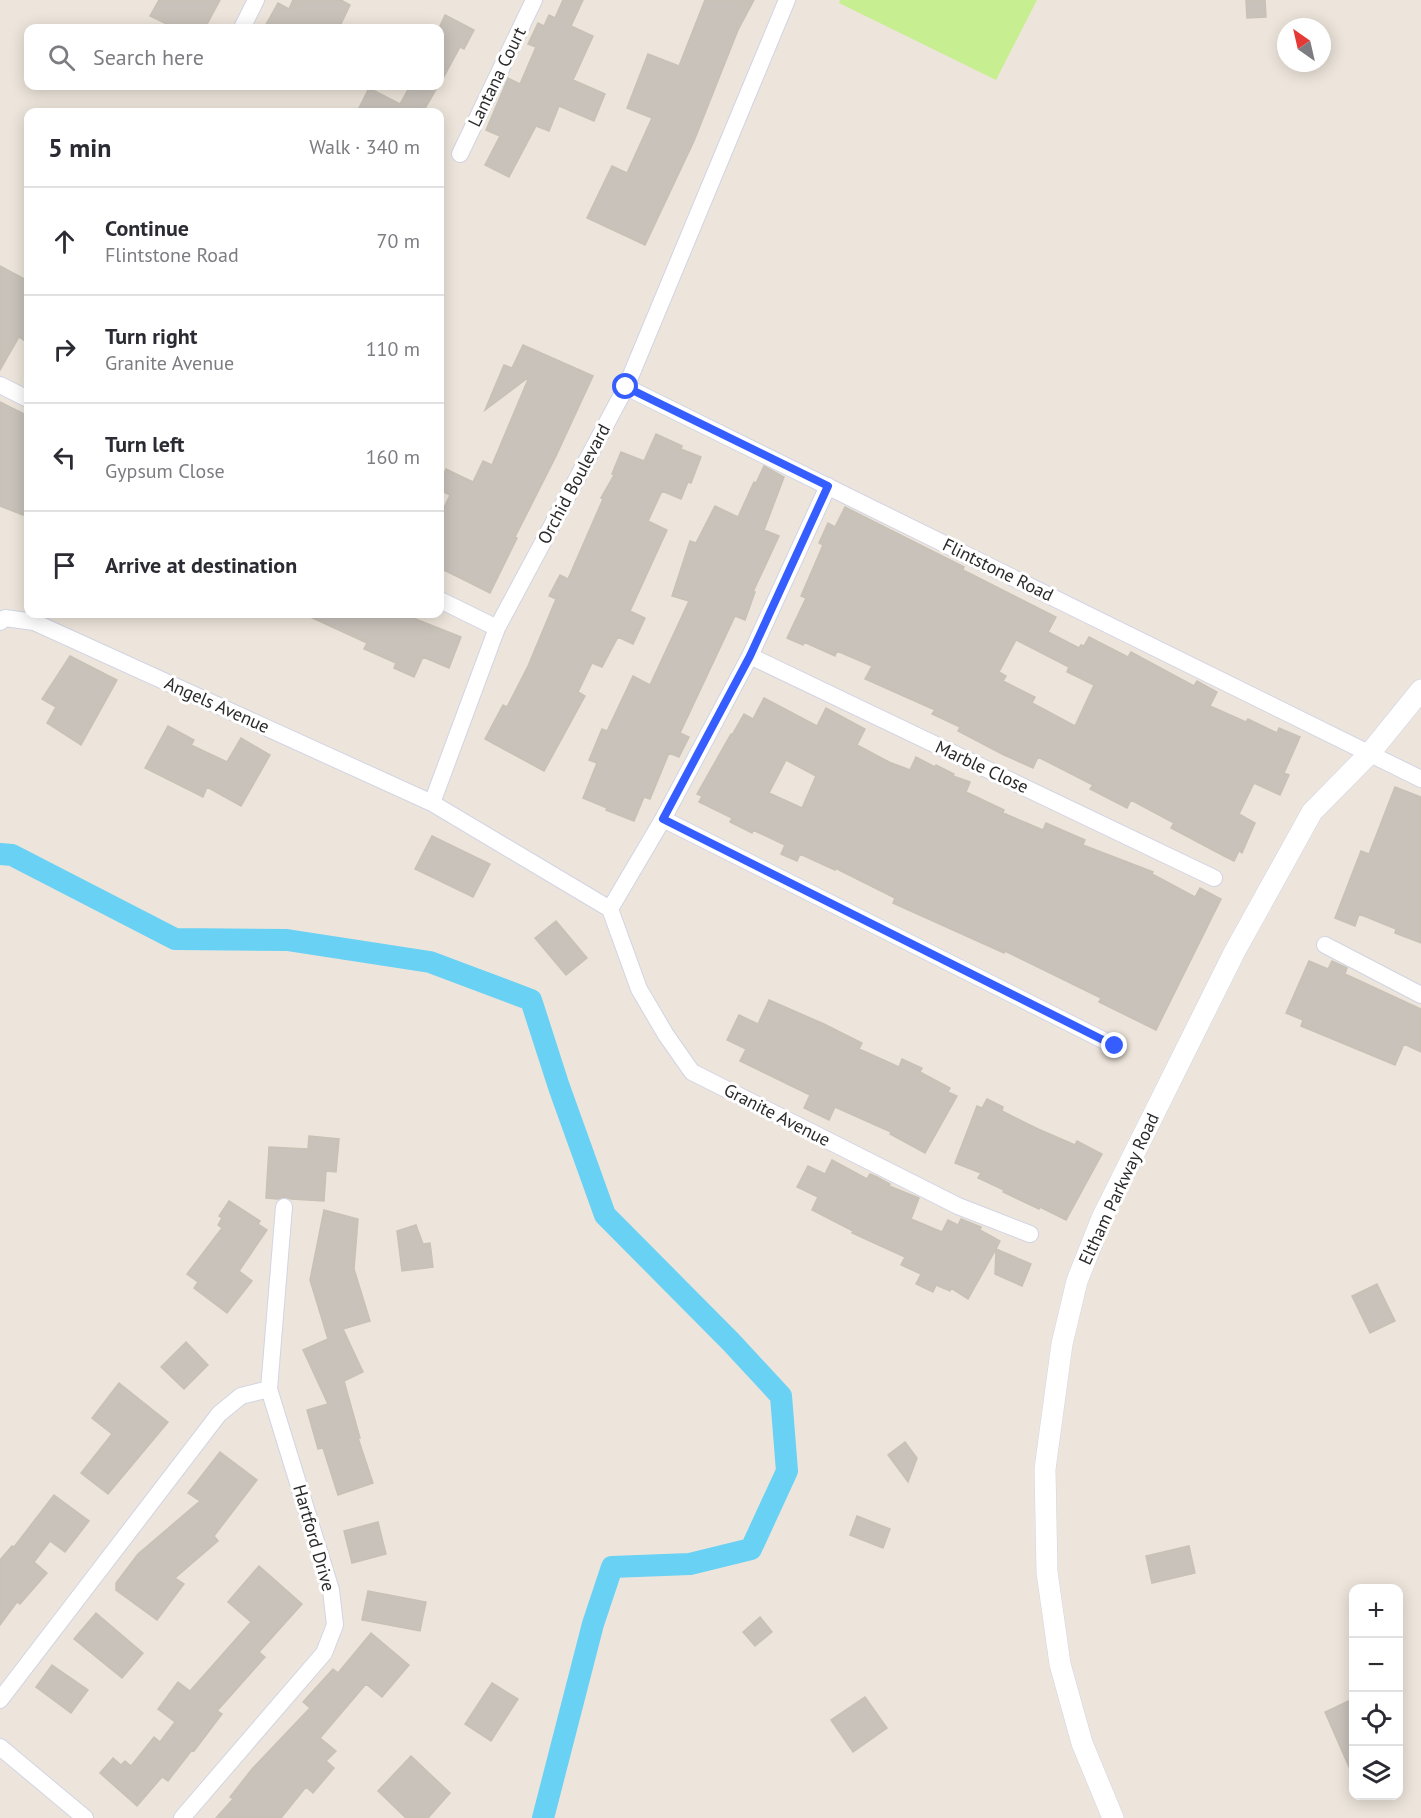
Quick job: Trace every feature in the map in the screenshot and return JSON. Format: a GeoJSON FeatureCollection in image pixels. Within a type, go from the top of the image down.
{"type":"FeatureCollection","features":[{"type":"Feature","properties":{"kind":"street"},"geometry":{"type":"LineString","coordinates":[[244,24],[256,0]]}},
{"type":"Feature","properties":{"kind":"street","name":"Lantana Court"},"geometry":{"type":"LineString","coordinates":[[460,154],[534,0]]}},
{"type":"Feature","properties":{"kind":"street","name":"Orchid Boulevard"},"geometry":{"type":"LineString","coordinates":[[432,803],[497,628],[626,387],[787,0]]}},
{"type":"Feature","properties":{"kind":"street"},"geometry":{"type":"LineString","coordinates":[[0,385],[24,397]]}},
{"type":"Feature","properties":{"kind":"street","name":"Flintstone Road"},"geometry":{"type":"LineString","coordinates":[[626,387],[1421,779]]}},
{"type":"Feature","properties":{"kind":"street"},"geometry":{"type":"LineString","coordinates":[[432,803],[610,909],[663,819],[750,656],[828,486]]}},
{"type":"Feature","properties":{"kind":"street"},"geometry":{"type":"LineString","coordinates":[[444,602],[497,628]]}},
{"type":"Feature","properties":{"kind":"street","name":"Angels Avenue"},"geometry":{"type":"LineString","coordinates":[[0,622],[5,618],[34,622],[432,803]]}},
{"type":"Feature","properties":{"kind":"street","name":"Marble Close"},"geometry":{"type":"LineString","coordinates":[[750,656],[1214,878]]}},
{"type":"Feature","properties":{"kind":"street","name":"Eltham Parkway Road"},"geometry":{"type":"LineString","coordinates":[[1113,1818],[1082,1743],[1060,1664],[1047,1572],[1045,1469],[1064,1333],[1077,1281],[1102,1218],[1235,951],[1312,812],[1370,753],[1421,690]]}},
{"type":"Feature","properties":{"kind":"street"},"geometry":{"type":"LineString","coordinates":[[663,819],[1115,1046]]}},
{"type":"Feature","properties":{"kind":"street","name":"Granite Avenue"},"geometry":{"type":"LineString","coordinates":[[610,909],[639,988],[666,1035],[692,1072],[958,1206],[1030,1234]]}},
{"type":"Feature","properties":{"kind":"street"},"geometry":{"type":"LineString","coordinates":[[1325,945],[1421,994]]}},
{"type":"Feature","properties":{"kind":"street","name":"Hartford Drive"},"geometry":{"type":"LineString","coordinates":[[182,1818],[324,1653],[335,1625],[331,1590],[269,1389],[284,1207]]}},
{"type":"Feature","properties":{"kind":"street"},"geometry":{"type":"LineString","coordinates":[[0,1700],[219,1414],[241,1396],[269,1389]]}},
{"type":"Feature","properties":{"kind":"street"},"geometry":{"type":"LineString","coordinates":[[0,1747],[85,1818]]}},
{"type":"Feature","properties":{"kind":"green space"},"geometry":{"type":"Polygon","coordinates":[[[840,0],[1037,0],[996,80],[839,3],[840,0]]]}},
{"type":"Feature","properties":{"kind":"building"},"geometry":{"type":"Polygon","coordinates":[[[159,0],[220,0],[207,24],[167,24],[150,16],[159,0]]]}},
{"type":"Feature","properties":{"kind":"building"},"geometry":{"type":"Polygon","coordinates":[[[293,0],[341,0],[350,5],[341,24],[266,24],[278,3],[289,9],[293,0]]]}},
{"type":"Feature","properties":{"kind":"building"},"geometry":{"type":"Polygon","coordinates":[[[563,0],[583,0],[571,26],[593,36],[573,80],[605,94],[594,121],[559,106],[549,131],[536,126],[509,177],[485,165],[500,136],[486,130],[508,78],[520,84],[536,47],[528,44],[538,23],[544,26],[549,15],[555,18],[563,0]]]}},
{"type":"Feature","properties":{"kind":"building"},"geometry":{"type":"Polygon","coordinates":[[[705,0],[754,0],[738,30],[694,141],[645,245],[587,218],[612,166],[627,173],[652,118],[627,108],[648,54],[679,66],[705,0]]]}},
{"type":"Feature","properties":{"kind":"building"},"geometry":{"type":"Polygon","coordinates":[[[1246,0],[1265,0],[1266,17],[1247,18],[1246,0]]]}},
{"type":"Feature","properties":{"kind":"building"},"geometry":{"type":"Polygon","coordinates":[[[445,15],[474,30],[464,49],[460,47],[444,77],[444,24],[441,24],[445,15]]]}},
{"type":"Feature","properties":{"kind":"building"},"geometry":{"type":"Polygon","coordinates":[[[368,90],[373,90],[400,104],[408,90],[436,90],[425,108],[359,108],[368,90]]]}},
{"type":"Feature","properties":{"kind":"building"},"geometry":{"type":"Polygon","coordinates":[[[0,266],[24,279],[24,340],[19,337],[0,370],[0,266]]]}},
{"type":"Feature","properties":{"kind":"building"},"geometry":{"type":"Polygon","coordinates":[[[523,345],[593,376],[490,593],[444,570],[444,508],[450,495],[444,492],[444,473],[446,469],[473,482],[483,461],[492,465],[529,377],[485,410],[504,365],[512,368],[523,345]]]}},
{"type":"Feature","properties":{"kind":"building"},"geometry":{"type":"Polygon","coordinates":[[[0,402],[24,414],[24,512],[23,515],[0,506],[0,402]]]}},
{"type":"Feature","properties":{"kind":"building"},"geometry":{"type":"Polygon","coordinates":[[[656,434],[682,446],[681,449],[701,457],[691,483],[688,482],[681,499],[662,491],[648,521],[667,530],[630,611],[645,618],[633,644],[618,637],[602,667],[592,663],[578,692],[585,696],[544,771],[485,739],[503,705],[507,707],[528,666],[556,599],[549,596],[560,575],[568,579],[603,499],[601,498],[614,475],[612,474],[621,452],[644,461],[656,434]]]}},
{"type":"Feature","properties":{"kind":"building"},"geometry":{"type":"Polygon","coordinates":[[[764,466],[784,477],[764,530],[779,536],[753,592],[755,592],[745,620],[735,616],[680,733],[689,737],[679,757],[669,753],[650,799],[644,797],[634,821],[606,810],[607,808],[583,798],[597,763],[589,760],[602,729],[607,731],[633,676],[650,685],[689,601],[672,596],[690,541],[696,543],[715,506],[738,517],[764,466]]]}},
{"type":"Feature","properties":{"kind":"building"},"geometry":{"type":"Polygon","coordinates":[[[845,507],[964,567],[963,570],[1056,617],[1048,632],[1079,648],[1081,645],[1084,646],[1089,637],[1128,657],[1131,652],[1194,686],[1197,681],[1217,692],[1210,706],[1246,722],[1248,719],[1277,733],[1279,728],[1300,737],[1284,773],[1289,775],[1280,795],[1254,783],[1239,814],[1255,823],[1242,853],[1239,851],[1234,861],[1171,828],[1174,823],[1131,800],[1127,808],[1090,789],[1093,785],[1038,757],[1033,768],[1004,755],[958,731],[960,727],[932,714],[935,710],[865,679],[872,666],[837,651],[835,656],[804,642],[803,645],[787,638],[806,598],[801,596],[823,545],[819,543],[828,523],[835,527],[845,507]],[[1016,640],[999,672],[1006,676],[1003,681],[1035,697],[1032,703],[1075,726],[1094,685],[1067,672],[1069,667],[1016,640]]]}},
{"type":"Feature","properties":{"kind":"building"},"geometry":{"type":"Polygon","coordinates":[[[313,618],[413,618],[461,637],[449,668],[423,657],[414,677],[394,668],[396,663],[364,649],[367,643],[313,618]]]}},
{"type":"Feature","properties":{"kind":"building"},"geometry":{"type":"Polygon","coordinates":[[[70,656],[117,680],[81,745],[47,723],[56,707],[42,699],[70,656]]]}},
{"type":"Feature","properties":{"kind":"building"},"geometry":{"type":"Polygon","coordinates":[[[764,698],[817,726],[826,708],[865,729],[857,745],[889,762],[910,770],[916,757],[935,767],[936,765],[954,774],[953,776],[970,782],[966,792],[1004,810],[1003,813],[1043,830],[1046,823],[1085,840],[1083,845],[1153,872],[1152,874],[1195,897],[1200,888],[1221,899],[1156,1030],[1099,1002],[1101,998],[1005,951],[1004,953],[893,903],[895,898],[835,868],[835,870],[800,854],[797,861],[781,854],[785,845],[730,822],[732,818],[699,802],[702,796],[697,794],[744,714],[753,719],[764,698]],[[786,760],[769,793],[802,808],[816,776],[786,760]]]}},
{"type":"Feature","properties":{"kind":"building"},"geometry":{"type":"Polygon","coordinates":[[[168,726],[194,740],[191,745],[227,762],[241,738],[270,755],[241,806],[207,787],[203,797],[145,768],[168,726]]]}},
{"type":"Feature","properties":{"kind":"building"},"geometry":{"type":"Polygon","coordinates":[[[1395,787],[1421,797],[1421,943],[1395,933],[1396,929],[1359,914],[1355,926],[1335,918],[1361,851],[1369,854],[1395,787]]]}},
{"type":"Feature","properties":{"kind":"building"},"geometry":{"type":"Polygon","coordinates":[[[432,836],[490,864],[473,897],[415,869],[432,836]]]}},
{"type":"Feature","properties":{"kind":"building"},"geometry":{"type":"Polygon","coordinates":[[[556,921],[587,958],[566,975],[535,938],[556,921]]]}},
{"type":"Feature","properties":{"kind":"building"},"geometry":{"type":"Polygon","coordinates":[[[1309,961],[1328,969],[1332,961],[1347,968],[1345,974],[1421,1009],[1421,1052],[1404,1044],[1395,1065],[1301,1026],[1303,1020],[1286,1013],[1309,961]]]}},
{"type":"Feature","properties":{"kind":"building"},"geometry":{"type":"Polygon","coordinates":[[[769,1000],[862,1043],[859,1049],[899,1067],[902,1059],[922,1068],[920,1072],[950,1088],[948,1092],[957,1096],[925,1153],[890,1134],[891,1132],[835,1107],[829,1120],[804,1108],[810,1095],[740,1061],[746,1049],[727,1040],[739,1015],[758,1024],[769,1000]]]}},
{"type":"Feature","properties":{"kind":"building"},"geometry":{"type":"Polygon","coordinates":[[[987,1099],[1003,1107],[1002,1111],[1038,1129],[1075,1145],[1077,1141],[1102,1154],[1066,1220],[1003,1192],[1004,1190],[978,1178],[981,1173],[955,1163],[977,1106],[982,1108],[987,1099]]]}},
{"type":"Feature","properties":{"kind":"building"},"geometry":{"type":"Polygon","coordinates":[[[309,1136],[339,1139],[336,1172],[326,1171],[324,1201],[284,1197],[266,1198],[269,1147],[308,1149],[309,1136]]]}},
{"type":"Feature","properties":{"kind":"building"},"geometry":{"type":"Polygon","coordinates":[[[832,1160],[867,1179],[870,1174],[890,1184],[889,1186],[919,1198],[911,1219],[942,1232],[948,1220],[958,1225],[961,1219],[981,1227],[980,1230],[1000,1241],[968,1299],[951,1288],[950,1291],[936,1285],[933,1292],[916,1284],[921,1274],[901,1265],[905,1257],[852,1233],[853,1231],[812,1210],[818,1197],[797,1187],[808,1166],[825,1174],[832,1160]]]}},
{"type":"Feature","properties":{"kind":"building"},"geometry":{"type":"Polygon","coordinates":[[[229,1201],[260,1221],[258,1224],[267,1230],[239,1271],[252,1281],[227,1313],[194,1288],[198,1282],[187,1274],[222,1228],[218,1225],[222,1218],[219,1216],[229,1201]]]}},
{"type":"Feature","properties":{"kind":"building"},"geometry":{"type":"Polygon","coordinates":[[[324,1210],[358,1219],[354,1269],[370,1321],[343,1329],[363,1372],[344,1381],[360,1438],[358,1438],[373,1483],[338,1495],[323,1448],[318,1449],[307,1410],[328,1404],[303,1350],[328,1339],[310,1280],[324,1210]]]}},
{"type":"Feature","properties":{"kind":"building"},"geometry":{"type":"Polygon","coordinates":[[[416,1225],[423,1244],[430,1243],[433,1267],[402,1271],[397,1231],[416,1225]]]}},
{"type":"Feature","properties":{"kind":"building"},"geometry":{"type":"Polygon","coordinates":[[[996,1249],[1031,1264],[1022,1286],[995,1274],[996,1249]]]}},
{"type":"Feature","properties":{"kind":"building"},"geometry":{"type":"Polygon","coordinates":[[[1377,1284],[1395,1321],[1370,1333],[1352,1296],[1377,1284]]]}},
{"type":"Feature","properties":{"kind":"building"},"geometry":{"type":"Polygon","coordinates":[[[186,1342],[208,1365],[184,1389],[161,1367],[186,1342]]]}},
{"type":"Feature","properties":{"kind":"building"},"geometry":{"type":"Polygon","coordinates":[[[119,1383],[168,1422],[108,1494],[81,1473],[112,1434],[92,1418],[119,1383]]]}},
{"type":"Feature","properties":{"kind":"building"},"geometry":{"type":"Polygon","coordinates":[[[905,1442],[917,1458],[908,1482],[888,1455],[905,1442]]]}},
{"type":"Feature","properties":{"kind":"building"},"geometry":{"type":"Polygon","coordinates":[[[220,1452],[257,1480],[214,1536],[218,1541],[175,1578],[184,1584],[157,1620],[116,1590],[116,1583],[138,1554],[200,1501],[188,1493],[220,1452]]]}},
{"type":"Feature","properties":{"kind":"building"},"geometry":{"type":"Polygon","coordinates":[[[54,1495],[89,1521],[65,1552],[50,1541],[34,1562],[47,1573],[20,1604],[17,1602],[0,1625],[0,1560],[12,1546],[14,1547],[54,1495]]]}},
{"type":"Feature","properties":{"kind":"building"},"geometry":{"type":"Polygon","coordinates":[[[857,1516],[890,1529],[883,1548],[850,1535],[857,1516]]]}},
{"type":"Feature","properties":{"kind":"building"},"geometry":{"type":"Polygon","coordinates":[[[378,1522],[386,1554],[352,1563],[344,1531],[378,1522]]]}},
{"type":"Feature","properties":{"kind":"building"},"geometry":{"type":"Polygon","coordinates":[[[1189,1546],[1195,1573],[1152,1583],[1146,1556],[1189,1546]]]}},
{"type":"Feature","properties":{"kind":"building"},"geometry":{"type":"Polygon","coordinates":[[[259,1566],[302,1604],[259,1652],[265,1657],[217,1711],[222,1714],[194,1751],[192,1750],[168,1781],[162,1777],[137,1806],[100,1773],[113,1758],[121,1765],[125,1761],[131,1766],[154,1737],[160,1742],[175,1722],[158,1709],[178,1682],[190,1691],[251,1622],[228,1602],[259,1566]]]}},
{"type":"Feature","properties":{"kind":"building"},"geometry":{"type":"Polygon","coordinates":[[[368,1591],[426,1602],[420,1631],[362,1620],[368,1591]]]}},
{"type":"Feature","properties":{"kind":"building"},"geometry":{"type":"Polygon","coordinates":[[[96,1613],[143,1653],[122,1678],[74,1639],[96,1613]]]}},
{"type":"Feature","properties":{"kind":"building"},"geometry":{"type":"Polygon","coordinates":[[[760,1617],[772,1632],[755,1646],[743,1632],[760,1617]]]}},
{"type":"Feature","properties":{"kind":"building"},"geometry":{"type":"Polygon","coordinates":[[[371,1633],[409,1665],[382,1697],[366,1684],[320,1738],[336,1751],[326,1761],[334,1768],[313,1793],[306,1787],[281,1818],[216,1818],[233,1799],[230,1797],[252,1769],[310,1708],[303,1702],[333,1669],[338,1673],[371,1633]]]}},
{"type":"Feature","properties":{"kind":"building"},"geometry":{"type":"Polygon","coordinates":[[[52,1665],[88,1690],[71,1713],[36,1687],[52,1665]]]}},
{"type":"Feature","properties":{"kind":"building"},"geometry":{"type":"Polygon","coordinates":[[[492,1683],[518,1699],[491,1741],[465,1724],[492,1683]]]}},
{"type":"Feature","properties":{"kind":"building"},"geometry":{"type":"Polygon","coordinates":[[[865,1697],[887,1728],[853,1752],[831,1720],[865,1697]]]}},
{"type":"Feature","properties":{"kind":"building"},"geometry":{"type":"Polygon","coordinates":[[[1349,1701],[1349,1767],[1325,1712],[1349,1701]]]}},
{"type":"Feature","properties":{"kind":"building"},"geometry":{"type":"Polygon","coordinates":[[[411,1756],[450,1793],[428,1818],[406,1818],[378,1791],[411,1756]]]}},
{"type":"Feature","properties":{"kind":"waterway"},"geometry":{"type":"LineString","coordinates":[[0,854],[12,855],[175,939],[287,940],[430,962],[531,1000],[559,1087],[605,1215],[781,1396],[787,1471],[751,1549],[690,1564],[612,1567],[593,1624],[543,1818]]}},
{"type":"Feature","properties":{"kind":"route"},"geometry":{"type":"LineString","coordinates":[[626,387],[828,486],[750,656],[663,819],[1115,1046]]}}]}
